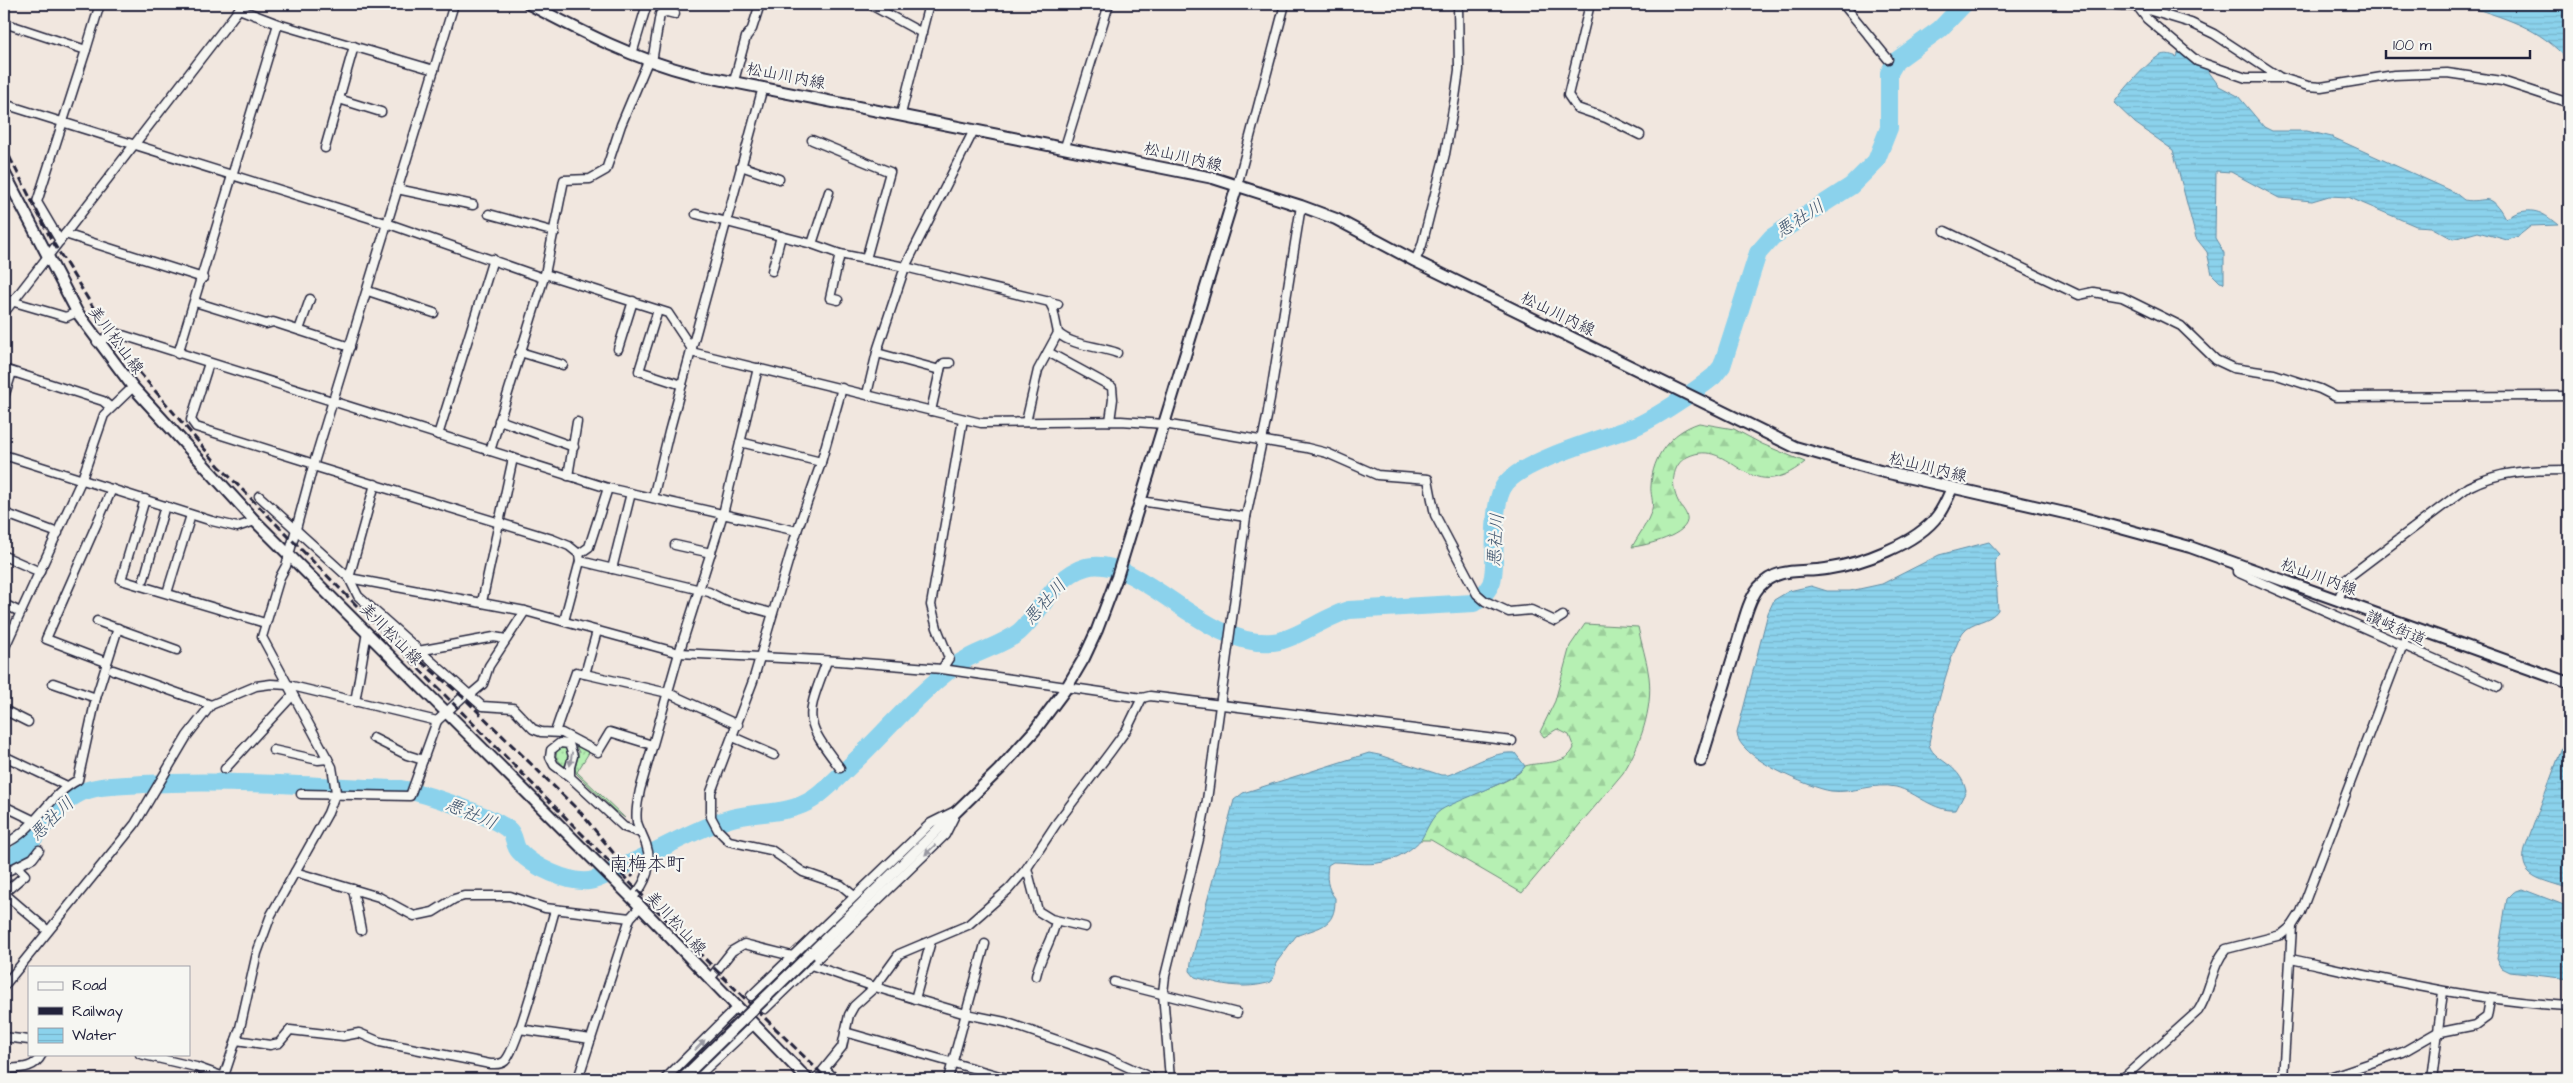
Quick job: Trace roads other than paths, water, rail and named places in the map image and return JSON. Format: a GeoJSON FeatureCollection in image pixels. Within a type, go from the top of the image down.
{"type":"FeatureCollection","features":[{"type":"Feature","properties":{"kind":"main road","name":"松山川内線"},"geometry":{"type":"LineString","coordinates":[[528,4],[593,38],[650,62],[693,74],[901,114],[1212,178],[1301,206],[1336,219],[1415,261],[1795,447],[1952,488],[2069,514],[2190,547],[2569,683]]}},
{"type":"Feature","properties":{"kind":"main road","name":"美川松山線"},"geometry":{"type":"LineString","coordinates":[[4,172],[47,259],[77,312],[97,342],[133,387],[288,555],[448,712],[632,898],[752,1025],[807,1079]]}},
{"type":"Feature","properties":{"kind":"main road"},"geometry":{"type":"LineString","coordinates":[[682,1079],[1023,746],[1067,687],[1097,630],[1117,577],[1237,186]]}},
{"type":"Feature","properties":{"kind":"main road"},"geometry":{"type":"LineString","coordinates":[[1701,761],[1757,589],[1766,580],[1782,572],[1848,565],[1897,545],[1926,528],[1938,515],[1952,488]]}},
{"type":"Feature","properties":{"kind":"street"},"geometry":{"type":"LineString","coordinates":[[100,4],[37,202],[63,237],[203,278]]}},
{"type":"Feature","properties":{"kind":"street"},"geometry":{"type":"LineString","coordinates":[[148,1056],[196,1068],[223,1078],[236,1040],[257,953],[271,915],[336,794],[336,780],[328,759],[292,696],[262,637],[454,4]]}},
{"type":"Feature","properties":{"kind":"street"},"geometry":{"type":"LineString","coordinates":[[632,54],[646,4]]}},
{"type":"Feature","properties":{"kind":"street"},"geometry":{"type":"LineString","coordinates":[[734,81],[746,37],[752,29],[760,4]]}},
{"type":"Feature","properties":{"kind":"street"},"geometry":{"type":"LineString","coordinates":[[869,4],[922,33]]}},
{"type":"Feature","properties":{"kind":"street"},"geometry":{"type":"LineString","coordinates":[[901,114],[929,4]]}},
{"type":"Feature","properties":{"kind":"street"},"geometry":{"type":"LineString","coordinates":[[1065,147],[1109,4]]}},
{"type":"Feature","properties":{"kind":"street"},"geometry":{"type":"LineString","coordinates":[[1237,186],[1285,4]]}},
{"type":"Feature","properties":{"kind":"street"},"geometry":{"type":"LineString","coordinates":[[1415,261],[1422,245],[1445,154],[1455,98],[1458,70],[1458,4]]}},
{"type":"Feature","properties":{"kind":"street"},"geometry":{"type":"LineString","coordinates":[[1590,4],[1568,95],[1577,108],[1606,118],[1640,136]]}},
{"type":"Feature","properties":{"kind":"street"},"geometry":{"type":"LineString","coordinates":[[1843,4],[1888,59]]}},
{"type":"Feature","properties":{"kind":"street"},"geometry":{"type":"LineString","coordinates":[[2108,4],[2138,7],[2191,23],[2214,34],[2282,78],[2302,85],[2321,87],[2394,75],[2447,73],[2502,82],[2569,103]]}},
{"type":"Feature","properties":{"kind":"street"},"geometry":{"type":"LineString","coordinates":[[4,313],[241,6],[278,24],[434,70]]}},
{"type":"Feature","properties":{"kind":"street"},"geometry":{"type":"LineString","coordinates":[[2138,7],[2147,19],[2197,61],[2246,78],[2282,78]]}},
{"type":"Feature","properties":{"kind":"street"},"geometry":{"type":"LineString","coordinates":[[490,451],[544,276],[564,180],[590,180],[606,170],[621,125],[650,62],[660,14],[670,10]]}},
{"type":"Feature","properties":{"kind":"street"},"geometry":{"type":"LineString","coordinates":[[4,23],[86,50]]}},
{"type":"Feature","properties":{"kind":"street"},"geometry":{"type":"LineString","coordinates":[[178,354],[188,316],[203,278],[234,176],[278,24]]}},
{"type":"Feature","properties":{"kind":"street"},"geometry":{"type":"LineString","coordinates":[[325,148],[354,46]]}},
{"type":"Feature","properties":{"kind":"street"},"geometry":{"type":"LineString","coordinates":[[653,498],[763,87]]}},
{"type":"Feature","properties":{"kind":"street"},"geometry":{"type":"LineString","coordinates":[[339,99],[381,112]]}},
{"type":"Feature","properties":{"kind":"street"},"geometry":{"type":"LineString","coordinates":[[4,104],[388,224],[544,276],[668,313],[691,351],[981,423],[1110,421],[1164,424],[1327,453],[1378,474],[1428,480],[1435,515],[1478,594],[1485,601],[1509,612],[1531,610],[1555,621],[1563,616]]}},
{"type":"Feature","properties":{"kind":"street"},"geometry":{"type":"LineString","coordinates":[[867,394],[877,353],[906,266],[974,130]]}},
{"type":"Feature","properties":{"kind":"street"},"geometry":{"type":"LineString","coordinates":[[812,140],[890,172],[866,259]]}},
{"type":"Feature","properties":{"kind":"street"},"geometry":{"type":"LineString","coordinates":[[741,166],[779,179]]}},
{"type":"Feature","properties":{"kind":"street"},"geometry":{"type":"LineString","coordinates":[[397,189],[473,205]]}},
{"type":"Feature","properties":{"kind":"street"},"geometry":{"type":"LineString","coordinates":[[812,244],[829,192]]}},
{"type":"Feature","properties":{"kind":"street"},"geometry":{"type":"LineString","coordinates":[[1170,1079],[1163,993],[1168,960],[1200,839],[1246,517],[1261,442],[1301,206]]}},
{"type":"Feature","properties":{"kind":"street"},"geometry":{"type":"LineString","coordinates":[[489,214],[554,232]]}},
{"type":"Feature","properties":{"kind":"street"},"geometry":{"type":"LineString","coordinates":[[696,214],[812,244],[840,254],[906,266],[1058,304]]}},
{"type":"Feature","properties":{"kind":"street"},"geometry":{"type":"LineString","coordinates":[[1945,232],[2079,295],[2093,292],[2122,297],[2181,326],[2216,360],[2233,368],[2274,374],[2320,389],[2336,397],[2569,396]]}},
{"type":"Feature","properties":{"kind":"street"},"geometry":{"type":"LineString","coordinates":[[772,271],[780,236]]}},
{"type":"Feature","properties":{"kind":"street"},"geometry":{"type":"LineString","coordinates":[[838,300],[830,298],[840,254]]}},
{"type":"Feature","properties":{"kind":"street"},"geometry":{"type":"LineString","coordinates":[[438,435],[493,259]]}},
{"type":"Feature","properties":{"kind":"street"},"geometry":{"type":"LineString","coordinates":[[368,291],[434,314]]}},
{"type":"Feature","properties":{"kind":"street"},"geometry":{"type":"LineString","coordinates":[[4,299],[66,317],[77,312]]}},
{"type":"Feature","properties":{"kind":"street"},"geometry":{"type":"LineString","coordinates":[[299,330],[310,299]]}},
{"type":"Feature","properties":{"kind":"street"},"geometry":{"type":"LineString","coordinates":[[618,349],[633,301]]}},
{"type":"Feature","properties":{"kind":"street"},"geometry":{"type":"LineString","coordinates":[[1049,301],[1053,309],[1058,333],[1063,338],[1076,343],[1099,346],[1117,352]]}},
{"type":"Feature","properties":{"kind":"street"},"geometry":{"type":"LineString","coordinates":[[195,302],[266,324],[273,322],[350,347]]}},
{"type":"Feature","properties":{"kind":"street"},"geometry":{"type":"LineString","coordinates":[[658,310],[639,371],[682,385]]}},
{"type":"Feature","properties":{"kind":"street"},"geometry":{"type":"LineString","coordinates":[[97,342],[116,333],[209,364],[608,488],[797,531]]}},
{"type":"Feature","properties":{"kind":"street"},"geometry":{"type":"LineString","coordinates":[[1026,422],[1038,370],[1058,333]]}},
{"type":"Feature","properties":{"kind":"street"},"geometry":{"type":"LineString","coordinates":[[520,352],[563,366]]}},
{"type":"Feature","properties":{"kind":"street"},"geometry":{"type":"LineString","coordinates":[[1048,352],[1112,387],[1113,399],[1110,421]]}},
{"type":"Feature","properties":{"kind":"street"},"geometry":{"type":"LineString","coordinates":[[877,353],[940,370]]}},
{"type":"Feature","properties":{"kind":"street"},"geometry":{"type":"LineString","coordinates":[[932,411],[940,370],[944,363],[950,363]]}},
{"type":"Feature","properties":{"kind":"street"},"geometry":{"type":"LineString","coordinates":[[209,364],[191,420],[196,427],[570,546],[580,558],[612,569],[709,592],[726,601],[772,613]]}},
{"type":"Feature","properties":{"kind":"street"},"geometry":{"type":"LineString","coordinates":[[632,898],[645,882],[649,864],[646,845],[638,823],[637,806],[652,745],[679,653],[723,514],[758,368]]}},
{"type":"Feature","properties":{"kind":"street"},"geometry":{"type":"LineString","coordinates":[[4,369],[103,401],[110,407]]}},
{"type":"Feature","properties":{"kind":"street"},"geometry":{"type":"LineString","coordinates":[[4,397],[12,372]]}},
{"type":"Feature","properties":{"kind":"street"},"geometry":{"type":"LineString","coordinates":[[4,649],[82,479],[101,422],[110,407],[133,387]]}},
{"type":"Feature","properties":{"kind":"street"},"geometry":{"type":"LineString","coordinates":[[842,388],[822,462],[797,531],[738,725],[711,792],[711,817],[718,830],[728,841],[771,850],[803,872],[841,885],[854,896]]}},
{"type":"Feature","properties":{"kind":"street"},"geometry":{"type":"LineString","coordinates":[[944,669],[949,658],[937,628],[931,605],[963,419]]}},
{"type":"Feature","properties":{"kind":"street"},"geometry":{"type":"LineString","coordinates":[[499,420],[574,447]]}},
{"type":"Feature","properties":{"kind":"street"},"geometry":{"type":"LineString","coordinates":[[568,476],[577,422]]}},
{"type":"Feature","properties":{"kind":"street"},"geometry":{"type":"LineString","coordinates":[[740,442],[822,462]]}},
{"type":"Feature","properties":{"kind":"street"},"geometry":{"type":"LineString","coordinates":[[4,455],[191,515],[237,527],[255,521]]}},
{"type":"Feature","properties":{"kind":"street"},"geometry":{"type":"LineString","coordinates":[[482,602],[513,458]]}},
{"type":"Feature","properties":{"kind":"street"},"geometry":{"type":"LineString","coordinates":[[2338,600],[2347,578],[2468,487],[2484,479],[2509,472],[2569,470]]}},
{"type":"Feature","properties":{"kind":"street"},"geometry":{"type":"LineString","coordinates":[[349,578],[375,484]]}},
{"type":"Feature","properties":{"kind":"street"},"geometry":{"type":"LineString","coordinates":[[564,622],[580,558],[589,547],[608,488]]}},
{"type":"Feature","properties":{"kind":"street"},"geometry":{"type":"LineString","coordinates":[[106,662],[46,639],[112,489]]}},
{"type":"Feature","properties":{"kind":"street"},"geometry":{"type":"LineString","coordinates":[[612,569],[631,494]]}},
{"type":"Feature","properties":{"kind":"street"},"geometry":{"type":"LineString","coordinates":[[259,496],[349,578],[358,596],[482,706],[512,708],[519,712],[533,729],[541,732],[555,732],[574,738],[598,752],[610,732],[652,745]]}},
{"type":"Feature","properties":{"kind":"street"},"geometry":{"type":"LineString","coordinates":[[145,499],[121,580],[265,623]]}},
{"type":"Feature","properties":{"kind":"street"},"geometry":{"type":"LineString","coordinates":[[1140,501],[1246,517]]}},
{"type":"Feature","properties":{"kind":"street"},"geometry":{"type":"LineString","coordinates":[[144,579],[165,506]]}},
{"type":"Feature","properties":{"kind":"street"},"geometry":{"type":"LineString","coordinates":[[4,513],[30,521],[58,533]]}},
{"type":"Feature","properties":{"kind":"street"},"geometry":{"type":"LineString","coordinates":[[167,593],[191,515]]}},
{"type":"Feature","properties":{"kind":"street"},"geometry":{"type":"LineString","coordinates":[[676,545],[711,553]]}},
{"type":"Feature","properties":{"kind":"street"},"geometry":{"type":"LineString","coordinates":[[4,556],[40,572]]}},
{"type":"Feature","properties":{"kind":"street","name":"讃岐街道"},"geometry":{"type":"LineString","coordinates":[[2237,564],[2237,572],[2498,687]]}},
{"type":"Feature","properties":{"kind":"street"},"geometry":{"type":"LineString","coordinates":[[349,578],[482,602],[679,653],[944,669],[1142,698],[1150,696],[1512,741]]}},
{"type":"Feature","properties":{"kind":"street"},"geometry":{"type":"LineString","coordinates":[[4,604],[20,612]]}},
{"type":"Feature","properties":{"kind":"street"},"geometry":{"type":"LineString","coordinates":[[301,794],[410,796],[412,785],[437,721],[483,684],[489,666],[525,612]]}},
{"type":"Feature","properties":{"kind":"street"},"geometry":{"type":"LineString","coordinates":[[97,620],[177,650]]}},
{"type":"Feature","properties":{"kind":"street"},"geometry":{"type":"LineString","coordinates":[[2122,1079],[2198,1011],[2206,1000],[2221,955],[2226,949],[2281,935],[2292,926],[2301,912],[2410,626]]}},
{"type":"Feature","properties":{"kind":"street"},"geometry":{"type":"LineString","coordinates":[[4,844],[26,832],[67,786],[78,780],[96,698],[118,628]]}},
{"type":"Feature","properties":{"kind":"street"},"geometry":{"type":"LineString","coordinates":[[585,674],[597,631]]}},
{"type":"Feature","properties":{"kind":"street"},"geometry":{"type":"LineString","coordinates":[[355,702],[367,632]]}},
{"type":"Feature","properties":{"kind":"street"},"geometry":{"type":"LineString","coordinates":[[418,651],[494,637],[506,639]]}},
{"type":"Feature","properties":{"kind":"street"},"geometry":{"type":"LineString","coordinates":[[827,661],[812,701],[810,718],[812,729],[840,768]]}},
{"type":"Feature","properties":{"kind":"street"},"geometry":{"type":"LineString","coordinates":[[113,670],[211,705]]}},
{"type":"Feature","properties":{"kind":"street"},"geometry":{"type":"LineString","coordinates":[[555,732],[576,672],[668,693],[738,725]]}},
{"type":"Feature","properties":{"kind":"street"},"geometry":{"type":"LineString","coordinates":[[53,683],[96,698]]}},
{"type":"Feature","properties":{"kind":"street"},"geometry":{"type":"LineString","coordinates":[[4,986],[47,930],[116,850],[158,788],[187,736],[211,705],[256,686],[270,684],[288,686],[437,721]]}},
{"type":"Feature","properties":{"kind":"street"},"geometry":{"type":"LineString","coordinates":[[225,770],[292,696]]}},
{"type":"Feature","properties":{"kind":"street"},"geometry":{"type":"LineString","coordinates":[[816,1079],[842,1047],[854,1006],[862,996],[875,987],[899,954],[968,925],[1009,889],[1028,868],[1056,824],[1122,736],[1142,698]]}},
{"type":"Feature","properties":{"kind":"street"},"geometry":{"type":"LineString","coordinates":[[4,710],[28,722]]}},
{"type":"Feature","properties":{"kind":"street"},"geometry":{"type":"LineString","coordinates":[[733,737],[774,755]]}},
{"type":"Feature","properties":{"kind":"street"},"geometry":{"type":"LineString","coordinates":[[373,738],[407,756],[423,760]]}},
{"type":"Feature","properties":{"kind":"street"},"geometry":{"type":"LineString","coordinates":[[273,750],[318,760],[328,759]]}},
{"type":"Feature","properties":{"kind":"street"},"geometry":{"type":"LineString","coordinates":[[4,756],[67,786]]}},
{"type":"Feature","properties":{"kind":"street"},"geometry":{"type":"LineString","coordinates":[[570,777],[624,827],[641,833]]}},
{"type":"Feature","properties":{"kind":"street"},"geometry":{"type":"LineString","coordinates":[[4,806],[35,821]]}},
{"type":"Feature","properties":{"kind":"street"},"geometry":{"type":"LineString","coordinates":[[751,996],[931,822],[957,810]]}},
{"type":"Feature","properties":{"kind":"street"},"geometry":{"type":"LineString","coordinates":[[765,1009],[945,835],[957,810]]}},
{"type":"Feature","properties":{"kind":"street"},"geometry":{"type":"LineString","coordinates":[[4,873],[33,858],[39,850]]}},
{"type":"Feature","properties":{"kind":"street"},"geometry":{"type":"LineString","coordinates":[[18,867],[25,876],[4,893],[47,930]]}},
{"type":"Feature","properties":{"kind":"street"},"geometry":{"type":"LineString","coordinates":[[1028,868],[1038,911],[1056,921],[1084,927]]}},
{"type":"Feature","properties":{"kind":"street"},"geometry":{"type":"LineString","coordinates":[[295,872],[379,897],[414,916],[433,912],[454,899],[478,896],[510,896],[556,910],[630,918]]}},
{"type":"Feature","properties":{"kind":"street"},"geometry":{"type":"LineString","coordinates":[[354,889],[361,930]]}},
{"type":"Feature","properties":{"kind":"street"},"geometry":{"type":"LineString","coordinates":[[578,1079],[630,918],[640,907]]}},
{"type":"Feature","properties":{"kind":"street"},"geometry":{"type":"LineString","coordinates":[[236,1040],[270,1045],[279,1043],[290,1030],[343,1036],[359,1033],[380,1042],[490,1064],[499,1064],[505,1061],[519,1030],[556,910]]}},
{"type":"Feature","properties":{"kind":"street"},"geometry":{"type":"LineString","coordinates":[[1036,976],[1040,958],[1054,933],[1056,921]]}},
{"type":"Feature","properties":{"kind":"street"},"geometry":{"type":"LineString","coordinates":[[2283,1079],[2292,926]]}},
{"type":"Feature","properties":{"kind":"street"},"geometry":{"type":"LineString","coordinates":[[915,999],[931,940]]}},
{"type":"Feature","properties":{"kind":"street"},"geometry":{"type":"LineString","coordinates":[[709,980],[732,952],[744,944],[792,956],[811,965],[915,999],[966,1014],[1005,1022],[1106,1056],[1154,1079]]}},
{"type":"Feature","properties":{"kind":"street"},"geometry":{"type":"LineString","coordinates":[[948,1079],[985,944]]}},
{"type":"Feature","properties":{"kind":"street"},"geometry":{"type":"LineString","coordinates":[[2290,959],[2443,992],[2490,1000],[2569,1006]]}},
{"type":"Feature","properties":{"kind":"street"},"geometry":{"type":"LineString","coordinates":[[770,978],[770,988],[776,992],[784,992]]}},
{"type":"Feature","properties":{"kind":"street"},"geometry":{"type":"LineString","coordinates":[[1114,982],[1237,1012]]}},
{"type":"Feature","properties":{"kind":"street"},"geometry":{"type":"LineString","coordinates":[[2432,1079],[2436,1033],[2443,992]]}},
{"type":"Feature","properties":{"kind":"street"},"geometry":{"type":"LineString","coordinates":[[2324,1079],[2403,1052],[2436,1033],[2476,1025],[2487,1017],[2490,1000]]}},
{"type":"Feature","properties":{"kind":"street"},"geometry":{"type":"LineString","coordinates":[[665,1079],[736,1008]]}},
{"type":"Feature","properties":{"kind":"street"},"geometry":{"type":"LineString","coordinates":[[695,1079],[752,1025]]}},
{"type":"Feature","properties":{"kind":"street"},"geometry":{"type":"LineString","coordinates":[[519,1030],[591,1038]]}},
{"type":"Feature","properties":{"kind":"street"},"geometry":{"type":"LineString","coordinates":[[845,1032],[1010,1079]]}},
{"type":"Feature","properties":{"kind":"street"},"geometry":{"type":"LineString","coordinates":[[4,1037],[28,1040]]}},
{"type":"Feature","properties":{"kind":"street"},"geometry":{"type":"LineString","coordinates":[[4,1069],[27,1068],[38,1061],[41,1056]]}},
{"type":"Feature","properties":{"kind":"street"},"geometry":{"type":"LineString","coordinates":[[825,1069],[835,1079]]}},
{"type":"Feature","properties":{"kind":"water"},"geometry":{"type":"Polygon","coordinates":[[[2461,4],[2569,4],[2569,62],[2546,40],[2520,25],[2461,4]]]}},
{"type":"Feature","properties":{"kind":"water"},"geometry":{"type":"Polygon","coordinates":[[[2179,51],[2206,68],[2219,86],[2238,96],[2264,127],[2272,131],[2307,131],[2332,137],[2454,192],[2464,200],[2491,201],[2500,209],[2505,218],[2531,211],[2545,215],[2558,225],[2531,226],[2517,237],[2507,240],[2478,232],[2453,239],[2431,227],[2416,226],[2348,197],[2329,196],[2312,201],[2279,198],[2231,172],[2216,171],[2215,238],[2224,253],[2224,283],[2220,282],[2212,274],[2207,252],[2196,238],[2173,150],[2135,123],[2114,103],[2136,77],[2156,58],[2165,54],[2177,57],[2179,51]]]}},
{"type":"Feature","properties":{"kind":"water"},"geometry":{"type":"Polygon","coordinates":[[[1989,542],[2000,554],[1995,560],[1998,610],[1990,617],[1967,628],[1958,641],[1943,686],[1929,743],[1935,754],[1952,768],[1963,781],[1966,791],[1956,810],[1940,808],[1896,787],[1880,786],[1847,791],[1821,789],[1776,770],[1749,752],[1740,742],[1737,733],[1768,613],[1774,600],[1789,591],[1811,586],[1827,591],[1850,591],[1882,584],[1939,555],[1989,542]]]}},
{"type":"Feature","properties":{"kind":"water"},"geometry":{"type":"Polygon","coordinates":[[[2569,729],[2569,889],[2534,876],[2525,865],[2524,856],[2526,845],[2569,729]]]}},
{"type":"Feature","properties":{"kind":"water"},"geometry":{"type":"Polygon","coordinates":[[[1369,753],[1441,775],[1448,775],[1489,757],[1506,753],[1515,753],[1525,766],[1520,772],[1500,783],[1441,810],[1432,819],[1419,842],[1399,856],[1377,863],[1333,862],[1328,865],[1328,883],[1335,898],[1332,916],[1324,925],[1296,936],[1276,963],[1275,974],[1271,982],[1252,986],[1233,986],[1195,977],[1190,971],[1191,962],[1234,800],[1243,793],[1369,753]]]}},
{"type":"Feature","properties":{"kind":"water"},"geometry":{"type":"Polygon","coordinates":[[[2522,889],[2569,907],[2569,979],[2510,972],[2502,968],[2497,959],[2507,899],[2514,892],[2522,889]]]}},
{"type":"Feature","properties":{"kind":"waterway","name":"悪社川"},"geometry":{"type":"LineString","coordinates":[[4,862],[24,849],[66,802],[84,791],[117,785],[207,782],[272,784],[401,789],[425,795],[475,812],[502,825],[512,833],[516,846],[525,857],[551,873],[561,877],[589,881],[601,878],[689,834],[718,823],[742,816],[794,808],[813,799],[824,791],[915,700],[941,677],[970,656],[1004,642],[1019,632],[1065,578],[1086,567],[1107,566],[1128,574],[1150,586],[1197,618],[1222,631],[1247,640],[1273,642],[1282,640],[1349,610],[1474,603],[1491,584],[1494,566],[1496,515],[1501,492],[1506,483],[1516,474],[1547,458],[1634,427],[1653,418],[1714,376],[1722,366],[1758,253],[1772,237],[1851,186],[1876,161],[1889,128],[1889,73],[1896,61],[1940,29],[1964,4]]}},
{"type":"Feature","properties":{"kind":"railway"},"geometry":{"type":"LineString","coordinates":[[4,146],[51,239],[117,346],[219,466],[717,971],[827,1079]]}},
{"type":"Feature","properties":{"kind":"railway"},"geometry":{"type":"LineString","coordinates":[[412,654],[463,697],[581,813],[633,877]]}},
{"type":"Feature","properties":{"kind":"district","name":"南梅本町"},"geometry":{"type":"Point","coordinates":[647,864]}}]}
